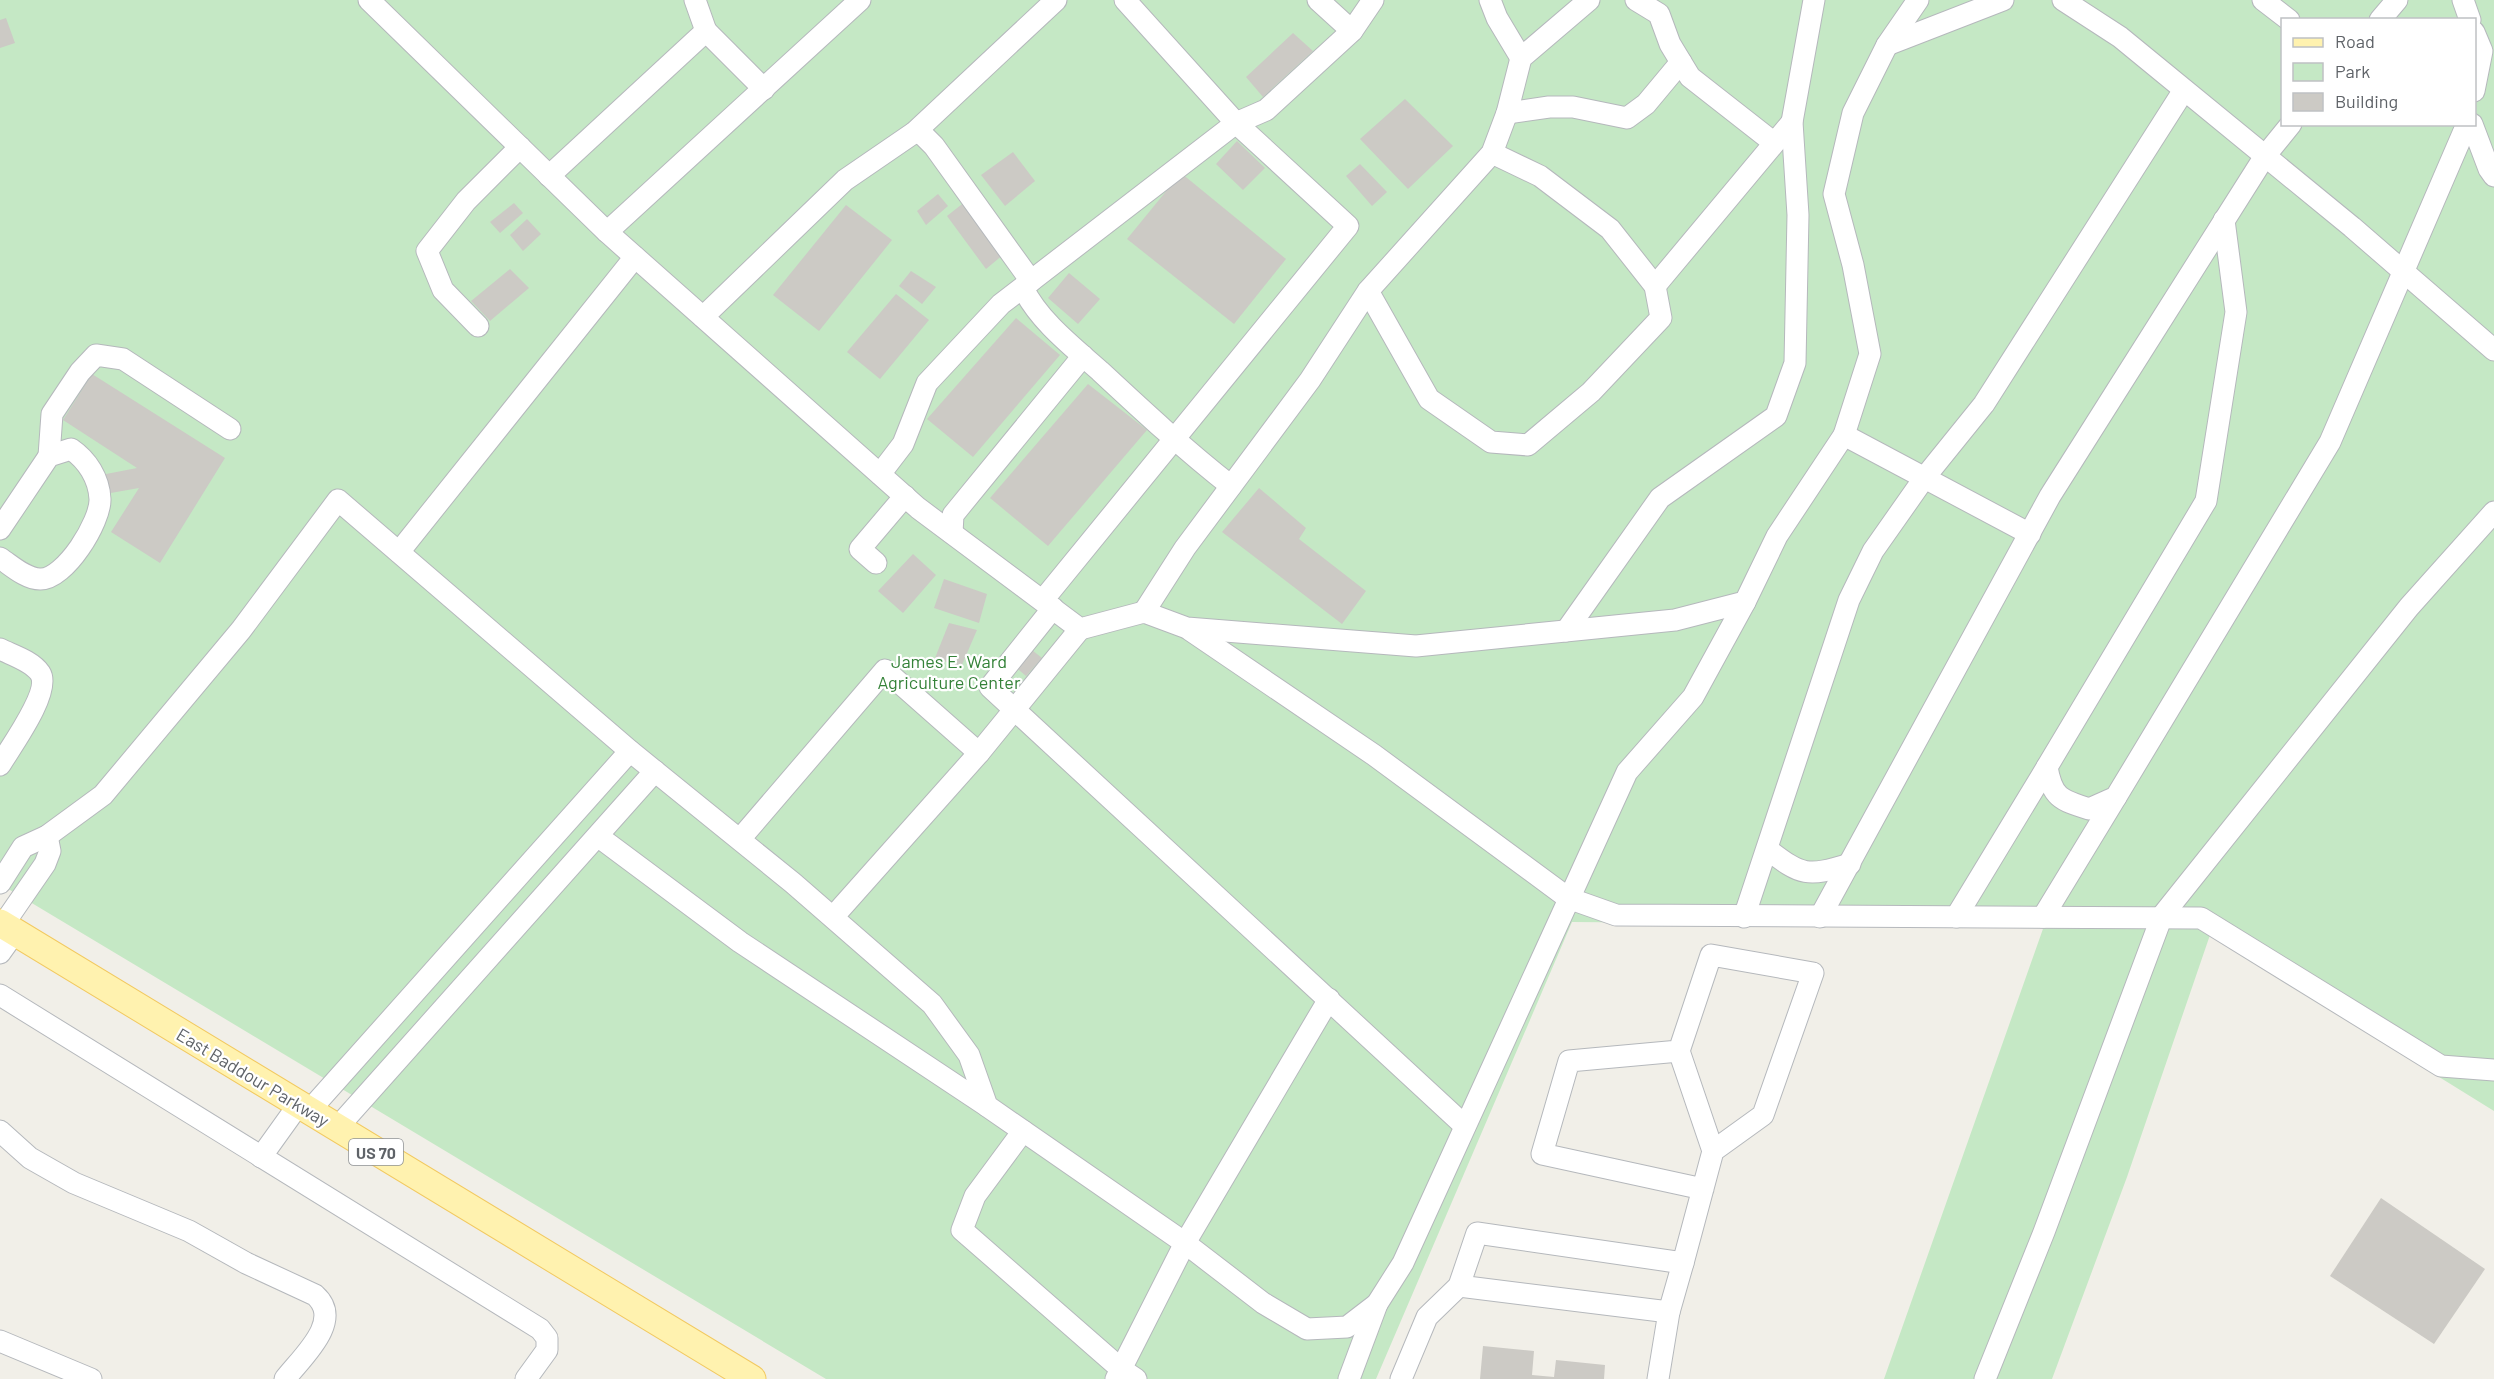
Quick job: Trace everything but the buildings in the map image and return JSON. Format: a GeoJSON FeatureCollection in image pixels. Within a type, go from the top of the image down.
{"type":"FeatureCollection","features":[{"type":"Feature","properties":{"kind":"main road","name":"East Baddour Parkway"},"geometry":{"type":"LineString","coordinates":[[5,933],[304,1108],[752,1379]]}},
{"type":"Feature","properties":{"kind":"street"},"geometry":{"type":"LineString","coordinates":[[369,0],[635,258],[905,496],[1080,629]]}},
{"type":"Feature","properties":{"kind":"street"},"geometry":{"type":"LineString","coordinates":[[695,0],[706,31],[764,89]]}},
{"type":"Feature","properties":{"kind":"street"},"geometry":{"type":"LineString","coordinates":[[607,232],[860,0]]}},
{"type":"Feature","properties":{"kind":"street"},"geometry":{"type":"LineString","coordinates":[[703,317],[845,180],[915,132],[1056,0]]}},
{"type":"Feature","properties":{"kind":"street"},"geometry":{"type":"LineString","coordinates":[[1125,0],[1236,123],[1348,226],[1173,440],[1048,604],[990,687],[1465,1126]]}},
{"type":"Feature","properties":{"kind":"street"},"geometry":{"type":"LineString","coordinates":[[1318,0],[1352,31]]}},
{"type":"Feature","properties":{"kind":"street"},"geometry":{"type":"LineString","coordinates":[[880,474],[903,444],[927,383],[1001,304],[1236,123],[1266,110],[1352,31],[1373,0]]}},
{"type":"Feature","properties":{"kind":"street"},"geometry":{"type":"LineString","coordinates":[[1490,0],[1497,18],[1521,58]]}},
{"type":"Feature","properties":{"kind":"street"},"geometry":{"type":"LineString","coordinates":[[1144,612],[1185,548],[1310,380],[1368,291],[1492,153],[1507,113],[1521,58],[1589,0]]}},
{"type":"Feature","properties":{"kind":"street"},"geometry":{"type":"LineString","coordinates":[[1636,0],[1659,14],[1670,44],[1690,77],[1773,142]]}},
{"type":"Feature","properties":{"kind":"street"},"geometry":{"type":"LineString","coordinates":[[1566,631],[1660,498],[1776,416],[1795,363],[1798,215],[1792,122],[1814,0]]}},
{"type":"Feature","properties":{"kind":"street"},"geometry":{"type":"LineString","coordinates":[[1349,1379],[1377,1304],[1403,1263],[1627,772],[1693,697],[1777,536],[1844,435],[1870,354],[1853,265],[1834,194],[1853,113],[1887,45],[1918,0]]}},
{"type":"Feature","properties":{"kind":"street"},"geometry":{"type":"LineString","coordinates":[[1887,45],[2003,0]]}},
{"type":"Feature","properties":{"kind":"street"},"geometry":{"type":"LineString","coordinates":[[2063,0],[2120,38],[2265,156],[2494,350]]}},
{"type":"Feature","properties":{"kind":"street"},"geometry":{"type":"LineString","coordinates":[[2263,0],[2286,18]]}},
{"type":"Feature","properties":{"kind":"street"},"geometry":{"type":"LineString","coordinates":[[2382,18],[2397,0]]}},
{"type":"Feature","properties":{"kind":"street"},"geometry":{"type":"LineString","coordinates":[[2463,0],[2469,18]]}},
{"type":"Feature","properties":{"kind":"street"},"geometry":{"type":"LineString","coordinates":[[549,176],[706,31]]}},
{"type":"Feature","properties":{"kind":"street"},"geometry":{"type":"LineString","coordinates":[[2476,35],[2482,51],[2476,85]]}},
{"type":"Feature","properties":{"kind":"street"},"geometry":{"type":"LineString","coordinates":[[1507,113],[1550,106],[1573,107],[1627,118],[1646,104],[1681,62]]}},
{"type":"Feature","properties":{"kind":"street"},"geometry":{"type":"LineString","coordinates":[[1744,917],[1849,600],[1873,550],[1925,477],[1984,404],[2184,90]]}},
{"type":"Feature","properties":{"kind":"street"},"geometry":{"type":"LineString","coordinates":[[1655,286],[1792,122]]}},
{"type":"Feature","properties":{"kind":"street"},"geometry":{"type":"LineString","coordinates":[[1820,917],[2050,496],[2265,156],[2289,126]]}},
{"type":"Feature","properties":{"kind":"street"},"geometry":{"type":"LineString","coordinates":[[2043,916],[2330,442],[2466,126]]}},
{"type":"Feature","properties":{"kind":"street"},"geometry":{"type":"LineString","coordinates":[[2473,126],[2494,176]]}},
{"type":"Feature","properties":{"kind":"street"},"geometry":{"type":"LineString","coordinates":[[915,132],[923,135],[934,146],[1027,284],[1029,301],[1083,356],[1173,440],[1231,486]]}},
{"type":"Feature","properties":{"kind":"street"},"geometry":{"type":"LineString","coordinates":[[478,326],[443,290],[427,251],[466,201],[520,147]]}},
{"type":"Feature","properties":{"kind":"street"},"geometry":{"type":"LineString","coordinates":[[1368,291],[1429,399],[1491,442],[1528,445],[1591,392],[1661,318],[1655,286],[1610,229],[1540,176],[1492,153]]}},
{"type":"Feature","properties":{"kind":"street"},"geometry":{"type":"LineString","coordinates":[[1956,917],[2205,501],[2236,312],[2224,220]]}},
{"type":"Feature","properties":{"kind":"street"},"geometry":{"type":"LineString","coordinates":[[399,552],[635,258]]}},
{"type":"Feature","properties":{"kind":"street"},"geometry":{"type":"LineString","coordinates":[[0,529],[49,456],[52,414],[80,372],[96,355],[123,358],[230,429]]}},
{"type":"Feature","properties":{"kind":"street"},"geometry":{"type":"LineString","coordinates":[[952,533],[953,514],[1083,356]]}},
{"type":"Feature","properties":{"kind":"street"},"geometry":{"type":"LineString","coordinates":[[1844,435],[2030,534]]}},
{"type":"Feature","properties":{"kind":"street"},"geometry":{"type":"LineString","coordinates":[[0,558],[31,578],[43,580],[57,574],[75,553],[97,518],[100,498],[91,468],[71,449],[49,456]]}},
{"type":"Feature","properties":{"kind":"street"},"geometry":{"type":"LineString","coordinates":[[876,562],[860,549],[905,496]]}},
{"type":"Feature","properties":{"kind":"street"},"geometry":{"type":"LineString","coordinates":[[0,883],[23,847],[47,836],[103,795],[240,630],[339,500],[630,752],[740,839],[932,1004],[969,1055],[987,1106]]}},
{"type":"Feature","properties":{"kind":"street"},"geometry":{"type":"LineString","coordinates":[[1985,1379],[2044,1232],[2162,916],[2409,607],[2494,512]]}},
{"type":"Feature","properties":{"kind":"street"},"geometry":{"type":"LineString","coordinates":[[1187,628],[1416,646],[1675,620],[1744,602]]}},
{"type":"Feature","properties":{"kind":"street"},"geometry":{"type":"LineString","coordinates":[[833,917],[1016,710],[1080,629],[1144,612],[1187,628],[1374,755],[1568,898],[1616,915],[2201,918],[2441,1066],[2494,1070]]}},
{"type":"Feature","properties":{"kind":"street"},"geometry":{"type":"LineString","coordinates":[[0,649],[28,663],[39,671],[43,679],[41,695],[0,765]]}},
{"type":"Feature","properties":{"kind":"street"},"geometry":{"type":"LineString","coordinates":[[740,839],[885,670],[979,753]]}},
{"type":"Feature","properties":{"kind":"street"},"geometry":{"type":"LineString","coordinates":[[261,1157],[304,1108],[458,945],[630,752]]}},
{"type":"Feature","properties":{"kind":"street"},"geometry":{"type":"LineString","coordinates":[[2047,767],[2050,788],[2068,803],[2089,809],[2116,797]]}},
{"type":"Feature","properties":{"kind":"street"},"geometry":{"type":"LineString","coordinates":[[337,1128],[656,771]]}},
{"type":"Feature","properties":{"kind":"street"},"geometry":{"type":"LineString","coordinates":[[5,933],[45,864],[50,851],[47,836]]}},
{"type":"Feature","properties":{"kind":"street"},"geometry":{"type":"LineString","coordinates":[[599,837],[740,942],[987,1106],[1185,1243],[1263,1303],[1306,1329],[1347,1327],[1377,1304]]}},
{"type":"Feature","properties":{"kind":"street"},"geometry":{"type":"LineString","coordinates":[[1767,849],[1791,868],[1816,874],[1850,864]]}},
{"type":"Feature","properties":{"kind":"street"},"geometry":{"type":"LineString","coordinates":[[458,945],[484,964]]}},
{"type":"Feature","properties":{"kind":"street"},"geometry":{"type":"LineString","coordinates":[[1658,1379],[1669,1312],[1713,1151],[1679,1051],[1711,955],[1813,974],[1763,1115],[1713,1151]]}},
{"type":"Feature","properties":{"kind":"street"},"geometry":{"type":"LineString","coordinates":[[0,995],[540,1329],[547,1338],[547,1350],[526,1379]]}},
{"type":"Feature","properties":{"kind":"street"},"geometry":{"type":"LineString","coordinates":[[1023,1131],[975,1196],[962,1230],[1124,1376],[1185,1243],[1329,999]]}},
{"type":"Feature","properties":{"kind":"street"},"geometry":{"type":"LineString","coordinates":[[1679,1051],[1569,1061],[1542,1154],[1703,1189]]}},
{"type":"Feature","properties":{"kind":"street"},"geometry":{"type":"LineString","coordinates":[[0,1131],[30,1158],[74,1183],[189,1231],[246,1263],[315,1295],[323,1302],[325,1311],[322,1331],[285,1379]]}},
{"type":"Feature","properties":{"kind":"street"},"geometry":{"type":"LineString","coordinates":[[1401,1379],[1427,1317],[1459,1286],[1477,1233],[1683,1263]]}},
{"type":"Feature","properties":{"kind":"street"},"geometry":{"type":"LineString","coordinates":[[1459,1286],[1669,1312]]}},
{"type":"Feature","properties":{"kind":"street"},"geometry":{"type":"LineString","coordinates":[[0,1341],[91,1379]]}},
{"type":"Feature","properties":{"kind":"green space","name":"James E. Ward Agriculture Center"},"geometry":{"type":"Polygon","coordinates":[[[0,0],[2494,0],[2494,1111],[2210,935],[2127,1177],[2052,1379],[1884,1379],[2044,926],[1572,922],[1376,1379],[826,1379],[0,884],[0,0]]]}}]}
